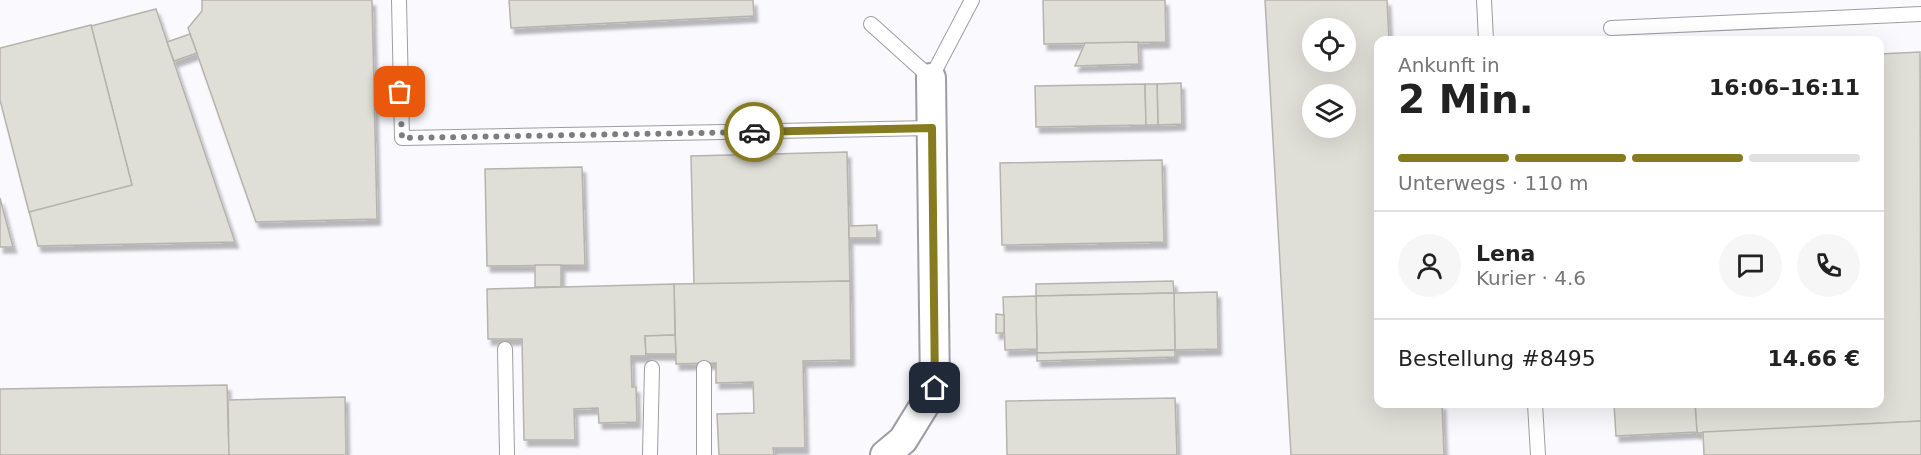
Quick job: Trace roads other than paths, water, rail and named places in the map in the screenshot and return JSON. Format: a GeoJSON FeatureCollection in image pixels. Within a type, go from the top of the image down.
{"type":"FeatureCollection","features":[{"type":"Feature","properties":{"kind":"street"},"geometry":{"type":"LineString","coordinates":[[885,455],[903,440],[935,388],[931,78]]}},
{"type":"Feature","properties":{"kind":"lane"},"geometry":{"type":"LineString","coordinates":[[399,0],[402,138],[932,128]]}},
{"type":"Feature","properties":{"kind":"lane"},"geometry":{"type":"LineString","coordinates":[[871,24],[931,78],[972,0]]}},
{"type":"Feature","properties":{"kind":"lane"},"geometry":{"type":"LineString","coordinates":[[1484,0],[1486,36]]}},
{"type":"Feature","properties":{"kind":"lane"},"geometry":{"type":"LineString","coordinates":[[1611,28],[1921,14]]}},
{"type":"Feature","properties":{"kind":"lane"},"geometry":{"type":"LineString","coordinates":[[505,349],[507,455]]}},
{"type":"Feature","properties":{"kind":"lane"},"geometry":{"type":"LineString","coordinates":[[650,455],[652,368]]}},
{"type":"Feature","properties":{"kind":"lane"},"geometry":{"type":"LineString","coordinates":[[704,368],[704,455]]}},
{"type":"Feature","properties":{"kind":"lane"},"geometry":{"type":"LineString","coordinates":[[1535,408],[1538,455]]}}]}
